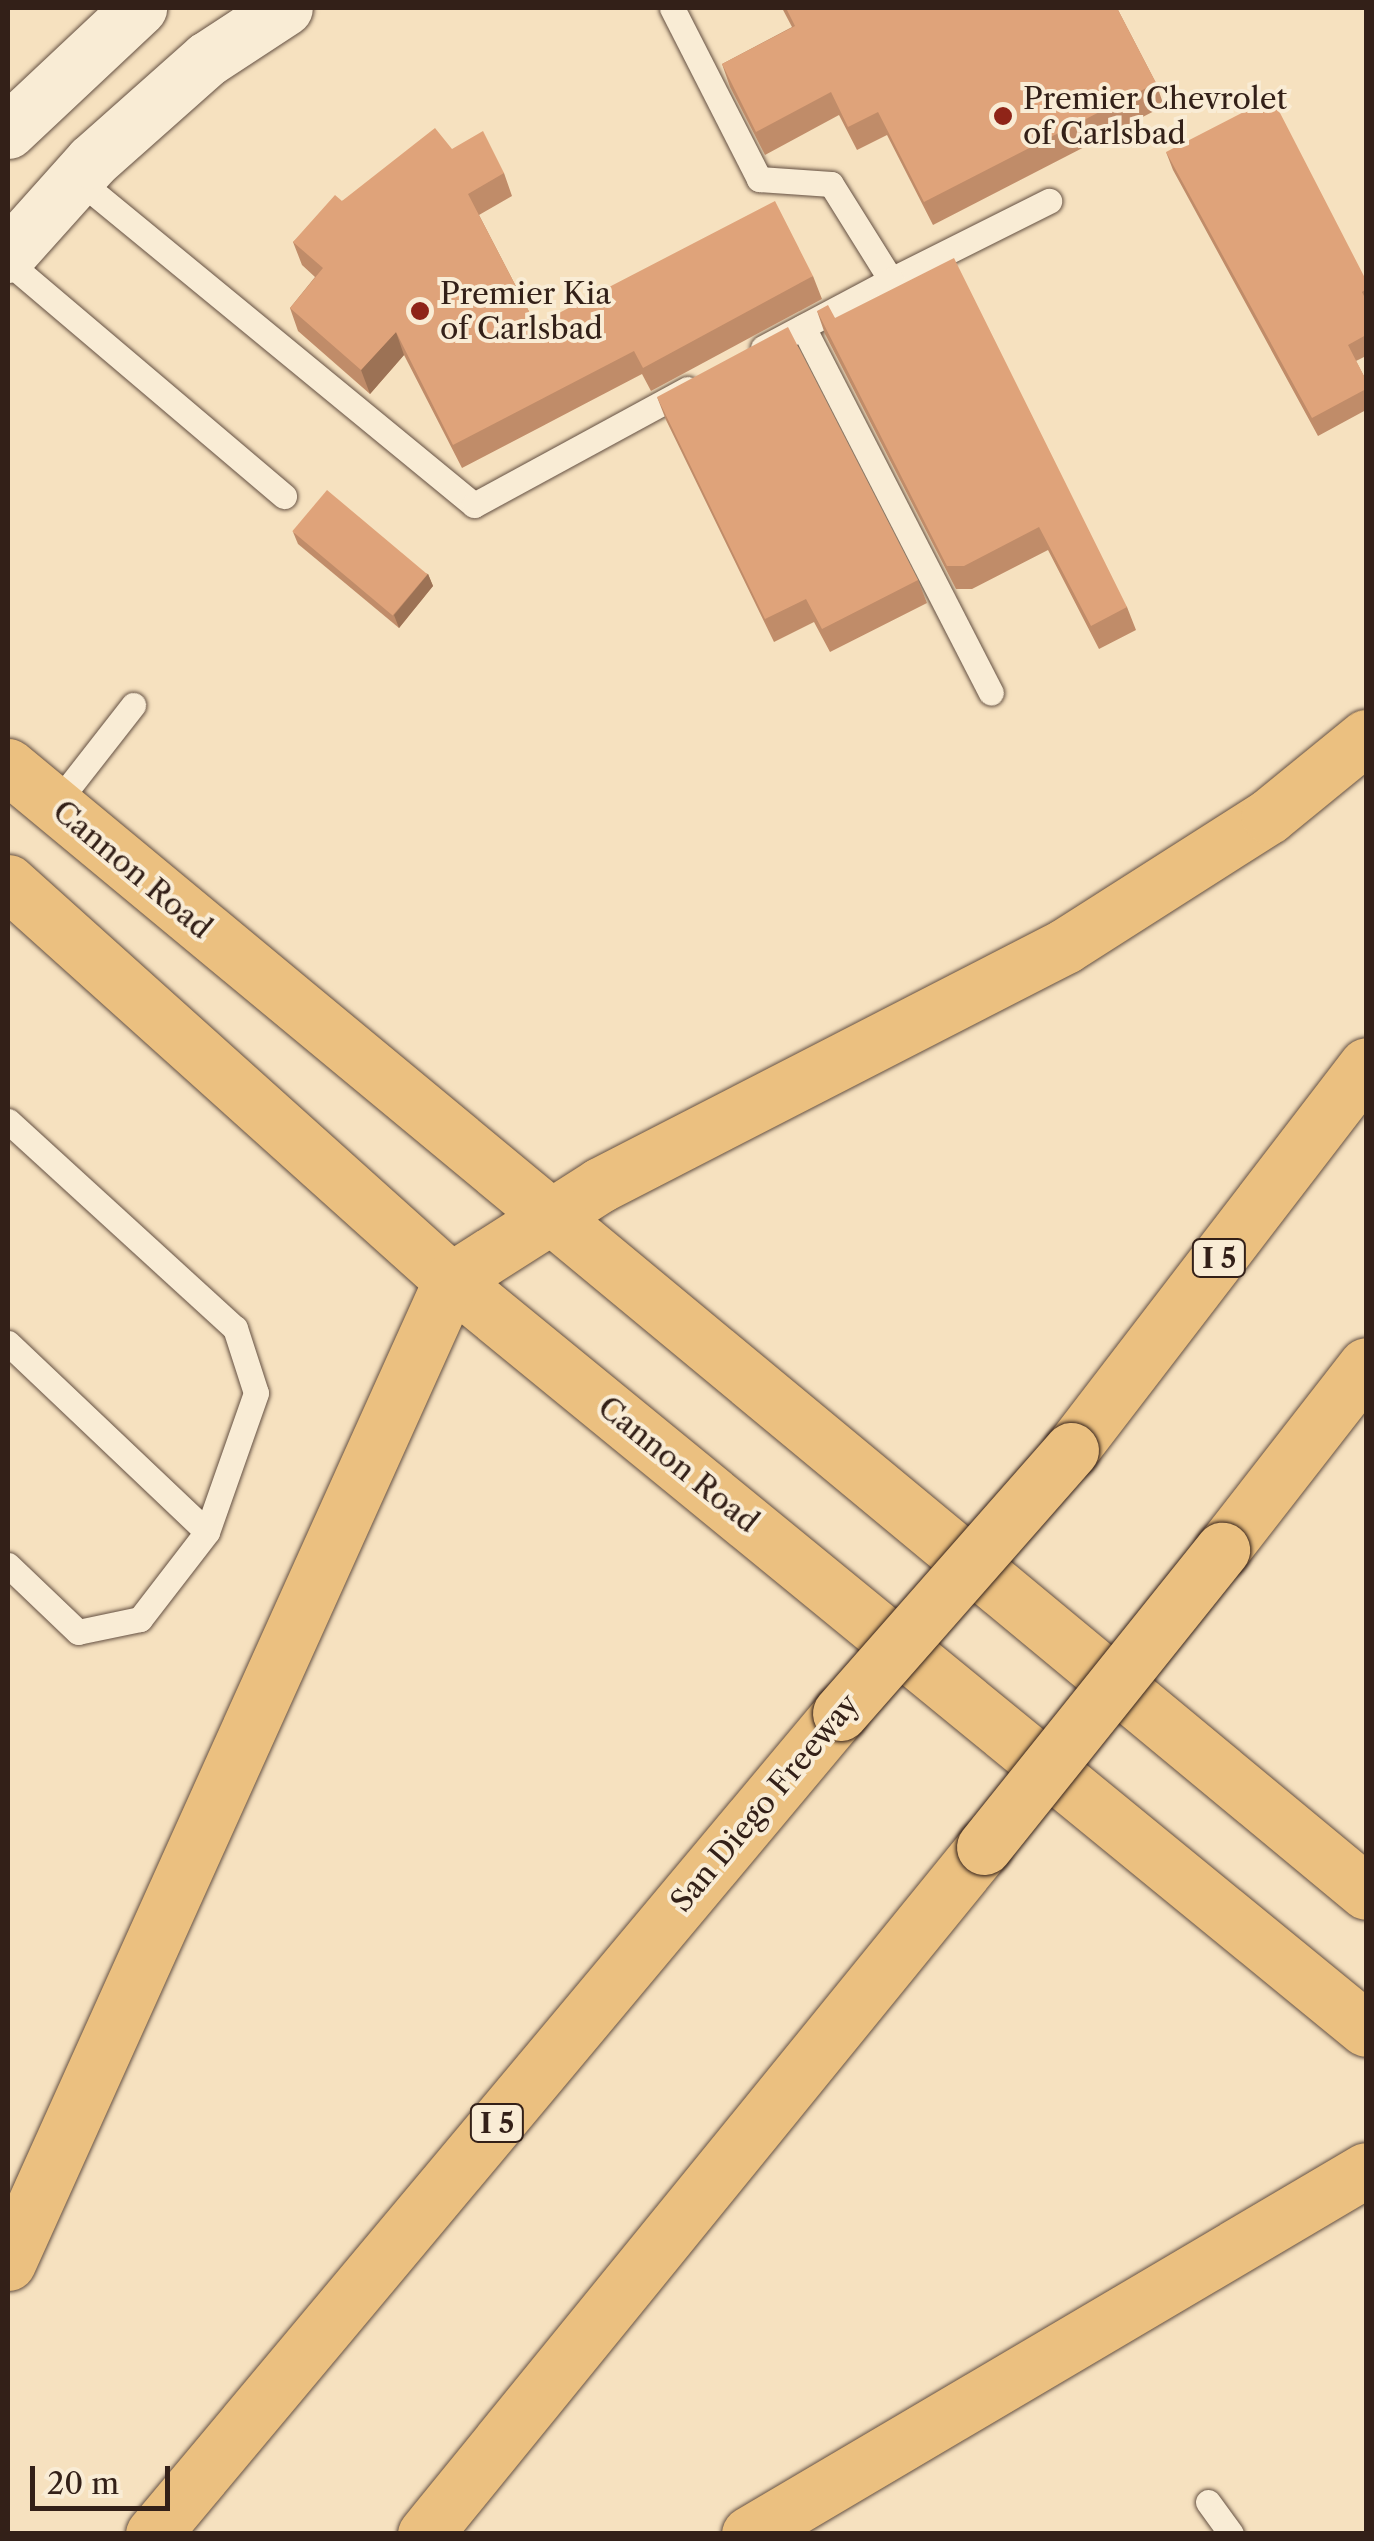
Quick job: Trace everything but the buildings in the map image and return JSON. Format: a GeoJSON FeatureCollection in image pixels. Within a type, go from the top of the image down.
{"type":"FeatureCollection","features":[{"type":"Feature","properties":{"kind":"main road"},"geometry":{"type":"LineString","coordinates":[[8,131],[139,8]]}},
{"type":"Feature","properties":{"kind":"main road"},"geometry":{"type":"LineString","coordinates":[[8,258],[76,178],[207,58],[285,8]]}},
{"type":"Feature","properties":{"kind":"main road"},"geometry":{"type":"LineString","coordinates":[[8,2263],[451,1280],[545,1220],[1065,946],[1269,816],[1366,738]]}},
{"type":"Feature","properties":{"kind":"main road","name":"Cannon Road"},"geometry":{"type":"LineString","coordinates":[[8,766],[545,1220],[1366,1892]]}},
{"type":"Feature","properties":{"kind":"main road","name":"Cannon Road"},"geometry":{"type":"LineString","coordinates":[[8,882],[451,1280],[1366,2029]]}},
{"type":"Feature","properties":{"kind":"main road","name":"San Diego Freeway"},"geometry":{"type":"LineString","coordinates":[[153,2534],[840,1713],[1071,1450],[1366,1065]]}},
{"type":"Feature","properties":{"kind":"main road"},"geometry":{"type":"LineString","coordinates":[[425,2534],[984,1847],[1366,1365]]}},
{"type":"Feature","properties":{"kind":"main road"},"geometry":{"type":"LineString","coordinates":[[748,2534],[1366,2170]]}},
{"type":"Feature","properties":{"kind":"lane"},"geometry":{"type":"LineString","coordinates":[[672,8],[759,179],[831,184],[890,280]]}},
{"type":"Feature","properties":{"kind":"lane"},"geometry":{"type":"LineString","coordinates":[[76,178],[474,505],[890,280],[1049,200]]}},
{"type":"Feature","properties":{"kind":"lane"},"geometry":{"type":"LineString","coordinates":[[8,258],[284,496]]}},
{"type":"Feature","properties":{"kind":"lane"},"geometry":{"type":"LineString","coordinates":[[803,327],[991,693]]}},
{"type":"Feature","properties":{"kind":"lane"},"geometry":{"type":"LineString","coordinates":[[55,805],[133,705]]}},
{"type":"Feature","properties":{"kind":"lane"},"geometry":{"type":"LineString","coordinates":[[8,1121],[235,1328],[256,1393],[207,1532],[140,1619],[78,1632],[8,1565]]}},
{"type":"Feature","properties":{"kind":"lane"},"geometry":{"type":"LineString","coordinates":[[8,1343],[207,1532]]}},
{"type":"Feature","properties":{"kind":"lane"},"geometry":{"type":"LineString","coordinates":[[1208,2502],[1230,2534]]}},
{"type":"Feature","properties":{"kind":"place","name":"Premier Chevrolet of Carlsbad"},"geometry":{"type":"Point","coordinates":[1003,116]}},
{"type":"Feature","properties":{"kind":"place","name":"Premier Kia of Carlsbad"},"geometry":{"type":"Point","coordinates":[420,311]}}]}
